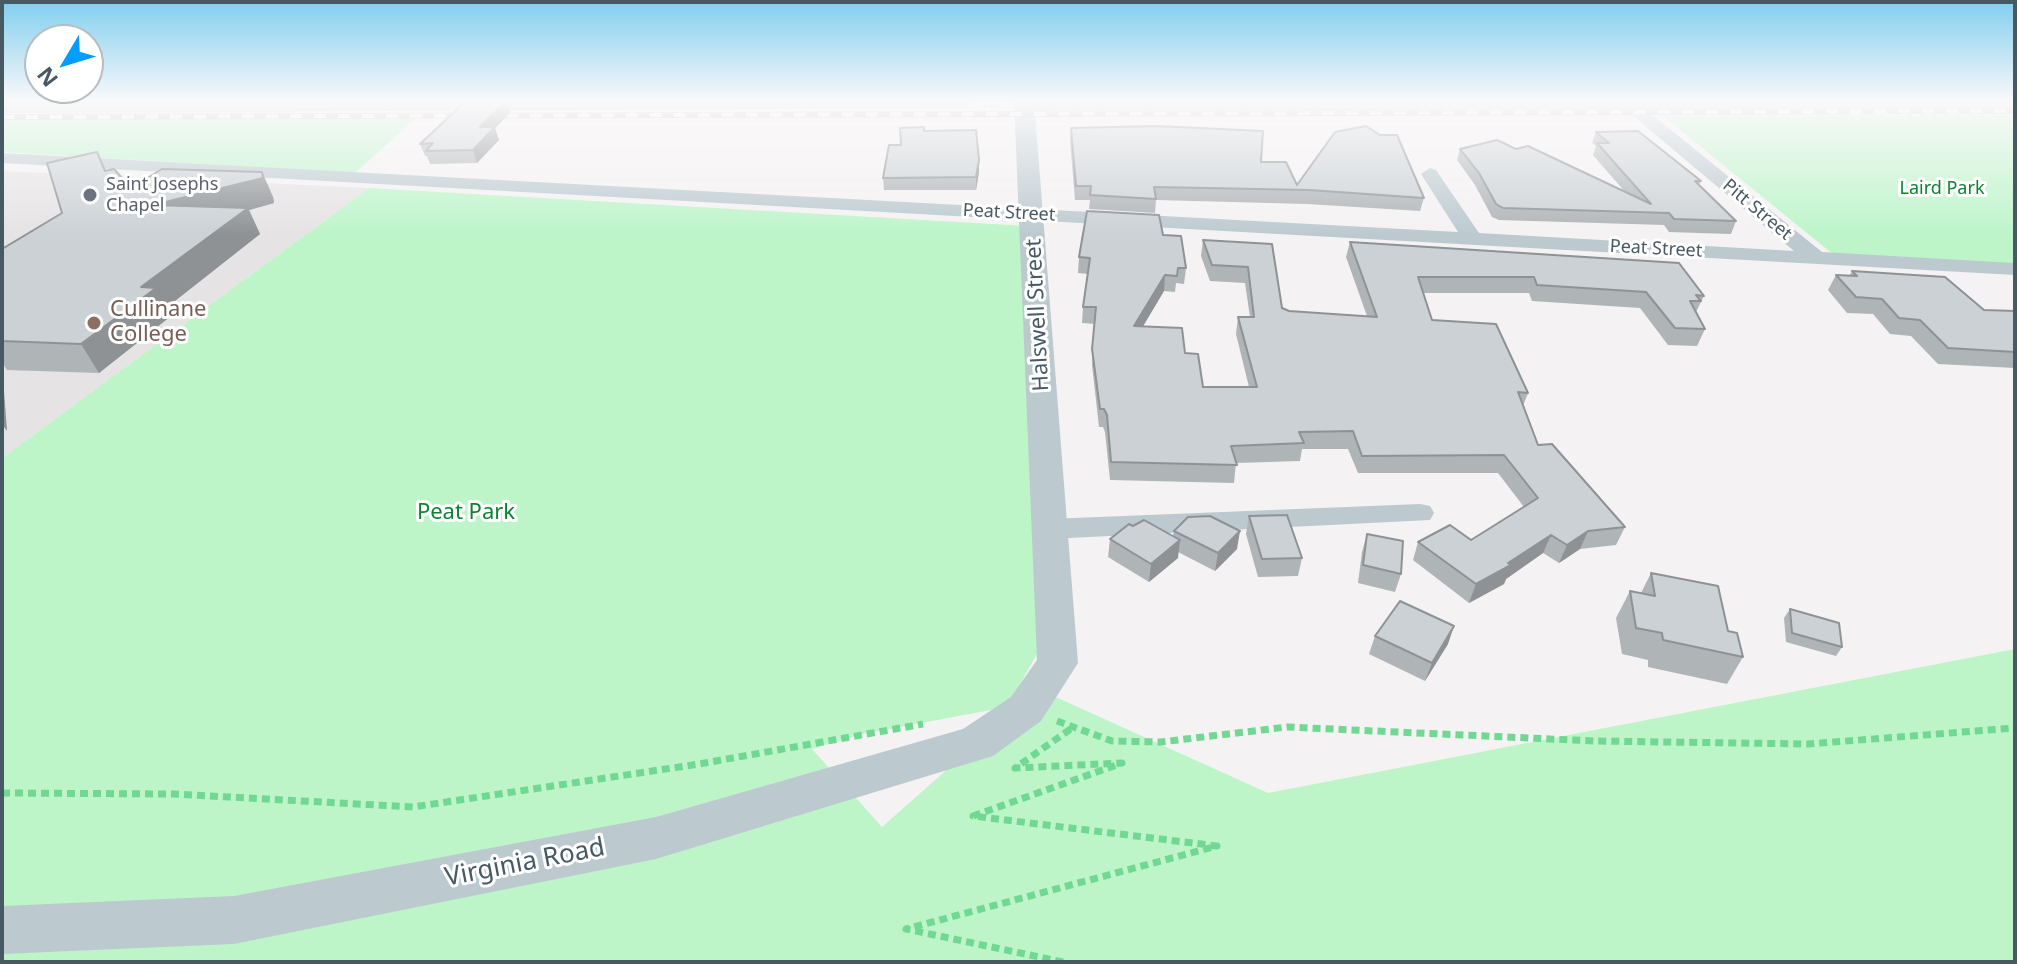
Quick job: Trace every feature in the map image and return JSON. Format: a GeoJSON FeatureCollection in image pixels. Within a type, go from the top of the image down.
{"type":"FeatureCollection","features":[{"type":"Feature","properties":{"kind":"street","name":"Halswell Street"},"geometry":{"type":"LineString","coordinates":[[1026,709],[1058,663],[1027,145]]}},
{"type":"Feature","properties":{"kind":"street","name":"Pitt Street"},"geometry":{"type":"LineString","coordinates":[[1678,145],[1816,258]]}},
{"type":"Feature","properties":{"kind":"street","name":"Peat Street"},"geometry":{"type":"LineString","coordinates":[[2,158],[2015,269]]}},
{"type":"Feature","properties":{"kind":"street"},"geometry":{"type":"LineString","coordinates":[[1408,171],[1439,172],[1473,239]]}},
{"type":"Feature","properties":{"kind":"street"},"geometry":{"type":"LineString","coordinates":[[1049,529],[1420,513]]}},
{"type":"Feature","properties":{"kind":"street","name":"Virginia Road"},"geometry":{"type":"LineString","coordinates":[[2,930],[234,920],[656,838],[977,743],[1026,709]]}},
{"type":"Feature","properties":{"kind":"path"},"geometry":{"type":"LineString","coordinates":[[1026,709],[1112,741],[1161,742],[1287,727],[1595,741],[1808,744],[2015,728]]}},
{"type":"Feature","properties":{"kind":"path"},"geometry":{"type":"LineString","coordinates":[[2,793],[174,794],[413,807],[699,764],[935,722]]}},
{"type":"Feature","properties":{"kind":"path"},"geometry":{"type":"LineString","coordinates":[[1063,962],[906,929],[1217,846],[973,816],[1122,763],[1015,768],[1073,727]]}},
{"type":"Feature","properties":{"kind":"shaded area","name":"Cullinane College"},"geometry":{"type":"Polygon","coordinates":[[[2,171],[369,188],[2,458],[2,171]]]}},
{"type":"Feature","properties":{"kind":"green space"},"geometry":{"type":"Polygon","coordinates":[[[2,145],[386,145],[355,173],[2,152],[2,145]]]}},
{"type":"Feature","properties":{"kind":"green space","name":"Laird Park"},"geometry":{"type":"Polygon","coordinates":[[[1699,145],[2015,145],[2015,265],[1834,255],[1699,145]]]}},
{"type":"Feature","properties":{"kind":"green space","name":"Peat Park"},"geometry":{"type":"Polygon","coordinates":[[[369,188],[1028,226],[1046,638],[1007,707],[862,734],[812,749],[882,827],[1038,689],[1268,793],[2015,649],[2015,962],[2,962],[2,458],[369,188]]]}},
{"type":"Feature","properties":{"kind":"building"},"geometry":{"type":"Polygon","coordinates":[[[431,145],[478,145],[473,150],[426,151],[431,145]]]}},
{"type":"Feature","properties":{"kind":"building"},"geometry":{"type":"Polygon","coordinates":[[[889,145],[977,145],[976,177],[883,178],[889,145]]]}},
{"type":"Feature","properties":{"kind":"building"},"geometry":{"type":"Polygon","coordinates":[[[1072,145],[1262,145],[1261,162],[1286,162],[1297,185],[1326,145],[1401,145],[1424,198],[1309,190],[1154,187],[1156,199],[1090,195],[1091,186],[1076,186],[1072,145]]]}},
{"type":"Feature","properties":{"kind":"building"},"geometry":{"type":"Polygon","coordinates":[[[1476,145],[1508,145],[1516,149],[1528,146],[1651,204],[1599,145],[1656,145],[1701,181],[1695,181],[1736,221],[1674,219],[1669,213],[1503,208],[1496,204],[1479,173],[1460,149],[1476,145]]]}},
{"type":"Feature","properties":{"kind":"building"},"geometry":{"type":"Polygon","coordinates":[[[97,152],[105,171],[114,169],[131,188],[162,169],[262,172],[263,178],[153,205],[248,208],[141,287],[156,288],[81,344],[2,341],[2,249],[62,213],[47,163],[97,152]]]}},
{"type":"Feature","properties":{"kind":"building"},"geometry":{"type":"Polygon","coordinates":[[[1087,211],[1159,215],[1163,235],[1181,236],[1186,268],[1178,268],[1177,276],[1165,275],[1134,326],[1182,328],[1185,353],[1198,354],[1203,387],[1257,387],[1238,317],[1254,317],[1248,267],[1212,265],[1203,240],[1272,244],[1282,308],[1377,317],[1350,242],[1679,263],[1704,296],[1696,295],[1701,301],[1690,301],[1705,329],[1675,328],[1646,292],[1537,285],[1534,277],[1418,277],[1432,320],[1496,324],[1528,393],[1518,392],[1538,445],[1552,444],[1625,527],[1588,531],[1567,545],[1551,535],[1508,563],[1511,565],[1476,584],[1418,542],[1450,525],[1471,540],[1538,498],[1504,455],[1362,456],[1353,431],[1299,432],[1304,443],[1231,446],[1237,465],[1111,462],[1107,415],[1104,409],[1100,409],[1092,349],[1096,307],[1083,307],[1090,258],[1079,257],[1087,211]]]}},
{"type":"Feature","properties":{"kind":"building"},"geometry":{"type":"Polygon","coordinates":[[[1852,271],[1945,277],[1984,310],[2015,311],[2015,352],[1948,348],[1920,320],[1899,318],[1882,299],[1856,297],[1836,275],[1857,276],[1852,271]]]}},
{"type":"Feature","properties":{"kind":"building"},"geometry":{"type":"Polygon","coordinates":[[[1287,515],[1302,558],[1262,559],[1249,516],[1287,515]]]}},
{"type":"Feature","properties":{"kind":"building"},"geometry":{"type":"Polygon","coordinates":[[[1210,516],[1240,531],[1218,553],[1174,531],[1188,517],[1210,516]]]}},
{"type":"Feature","properties":{"kind":"building"},"geometry":{"type":"Polygon","coordinates":[[[1144,520],[1180,540],[1151,564],[1110,539],[1129,524],[1133,526],[1144,520]]]}},
{"type":"Feature","properties":{"kind":"building"},"geometry":{"type":"Polygon","coordinates":[[[1367,534],[1403,541],[1401,574],[1363,565],[1367,534]]]}},
{"type":"Feature","properties":{"kind":"building"},"geometry":{"type":"Polygon","coordinates":[[[1651,573],[1718,586],[1728,631],[1737,633],[1743,657],[1663,640],[1662,633],[1636,628],[1630,591],[1655,596],[1651,573]]]}},
{"type":"Feature","properties":{"kind":"building"},"geometry":{"type":"Polygon","coordinates":[[[1400,601],[1454,626],[1432,663],[1375,636],[1400,601]]]}},
{"type":"Feature","properties":{"kind":"building"},"geometry":{"type":"Polygon","coordinates":[[[1790,609],[1839,623],[1842,647],[1792,633],[1790,609]]]}},
{"type":"Feature","properties":{"kind":"place","name":"Saint Josephs Chapel"},"geometry":{"type":"Point","coordinates":[90,195]}},
{"type":"Feature","properties":{"kind":"place","name":"Cullinane College"},"geometry":{"type":"Point","coordinates":[94,323]}}]}
